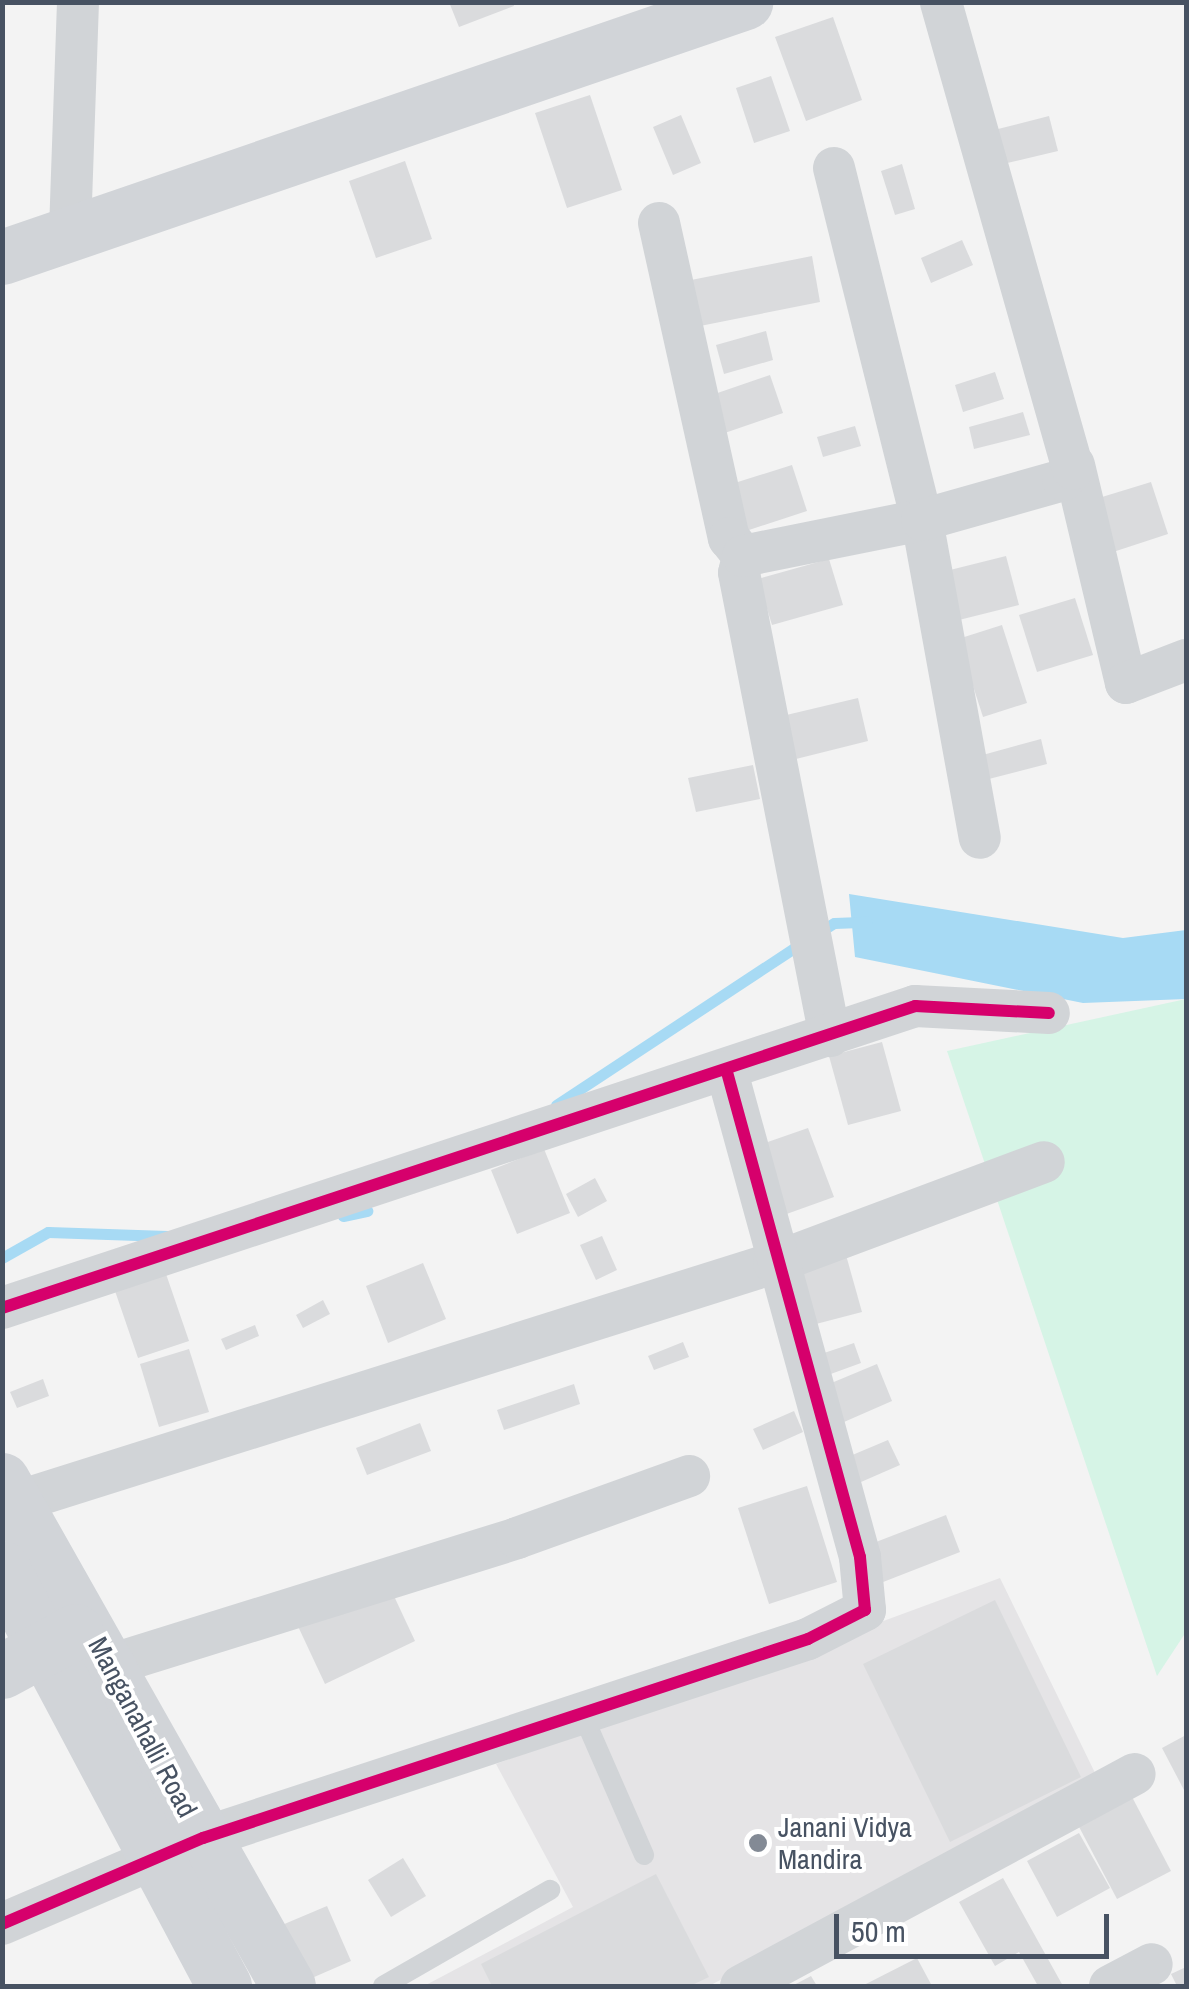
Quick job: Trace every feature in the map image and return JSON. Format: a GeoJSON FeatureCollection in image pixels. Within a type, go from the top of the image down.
{"type":"FeatureCollection","features":[{"type":"Feature","properties":{"kind":"main road"},"geometry":{"type":"LineString","coordinates":[[2,257],[70,230],[745,2]]}},
{"type":"Feature","properties":{"kind":"main road"},"geometry":{"type":"LineString","coordinates":[[9,1491],[62,1652]]}},
{"type":"Feature","properties":{"kind":"main road"},"geometry":{"type":"LineString","coordinates":[[2,1568],[62,1652]]}},
{"type":"Feature","properties":{"kind":"main road","name":"Manganahalli Road"},"geometry":{"type":"LineString","coordinates":[[62,1652],[180,1847],[288,1986]]}},
{"type":"Feature","properties":{"kind":"main road","name":"Manganahalli Road"},"geometry":{"type":"LineString","coordinates":[[180,1847],[224,1986]]}},
{"type":"Feature","properties":{"kind":"street"},"geometry":{"type":"LineString","coordinates":[[70,230],[78,2]]}},
{"type":"Feature","properties":{"kind":"street"},"geometry":{"type":"LineString","coordinates":[[941,2],[1074,465],[1126,683],[1186,660]]}},
{"type":"Feature","properties":{"kind":"street"},"geometry":{"type":"LineString","coordinates":[[834,168],[922,520],[980,838]]}},
{"type":"Feature","properties":{"kind":"street"},"geometry":{"type":"LineString","coordinates":[[660,222],[729,538],[743,556]]}},
{"type":"Feature","properties":{"kind":"street"},"geometry":{"type":"LineString","coordinates":[[743,556],[922,520],[1063,480],[1074,465]]}},
{"type":"Feature","properties":{"kind":"street"},"geometry":{"type":"LineString","coordinates":[[743,556],[739,573],[830,1036]]}},
{"type":"Feature","properties":{"kind":"street"},"geometry":{"type":"LineString","coordinates":[[2,1308],[727,1072],[915,1006],[1048,1014]]}},
{"type":"Feature","properties":{"kind":"street"},"geometry":{"type":"LineString","coordinates":[[2,1924],[180,1847],[808,1639],[865,1610],[860,1557],[774,1263],[727,1072]]}},
{"type":"Feature","properties":{"kind":"street"},"geometry":{"type":"LineString","coordinates":[[9,1491],[774,1263],[1044,1162]]}},
{"type":"Feature","properties":{"kind":"street"},"geometry":{"type":"LineString","coordinates":[[62,1652],[517,1538],[689,1476]]}},
{"type":"Feature","properties":{"kind":"street"},"geometry":{"type":"LineString","coordinates":[[750,1984],[1134,1774]]}},
{"type":"Feature","properties":{"kind":"street"},"geometry":{"type":"LineString","coordinates":[[1110,1986],[1152,1964]]}},
{"type":"Feature","properties":{"kind":"lane"},"geometry":{"type":"LineString","coordinates":[[582,1713],[644,1855]]}},
{"type":"Feature","properties":{"kind":"lane"},"geometry":{"type":"LineString","coordinates":[[383,1986],[550,1890]]}},
{"type":"Feature","properties":{"kind":"shaded area","name":"Janani Vidya Mandira"},"geometry":{"type":"Polygon","coordinates":[[[1000,1578],[1098,1779],[709,1986],[424,1986],[573,1907],[496,1764],[1000,1578]]]}},
{"type":"Feature","properties":{"kind":"green space"},"geometry":{"type":"Polygon","coordinates":[[[1186,999],[1186,1632],[1157,1676],[947,1051],[1186,999]]]}},
{"type":"Feature","properties":{"kind":"water"},"geometry":{"type":"Polygon","coordinates":[[[849,894],[1123,938],[1186,930],[1186,999],[1083,1003],[855,957],[849,894]]]}},
{"type":"Feature","properties":{"kind":"building"},"geometry":{"type":"Polygon","coordinates":[[[449,2],[513,2],[514,6],[459,27],[449,2]]]}},
{"type":"Feature","properties":{"kind":"building"},"geometry":{"type":"Polygon","coordinates":[[[833,17],[862,100],[806,121],[775,37],[833,17]]]}},
{"type":"Feature","properties":{"kind":"building"},"geometry":{"type":"Polygon","coordinates":[[[771,76],[790,131],[754,143],[736,88],[771,76]]]}},
{"type":"Feature","properties":{"kind":"building"},"geometry":{"type":"Polygon","coordinates":[[[590,95],[622,190],[567,208],[535,113],[590,95]]]}},
{"type":"Feature","properties":{"kind":"building"},"geometry":{"type":"Polygon","coordinates":[[[681,115],[701,163],[673,175],[653,127],[681,115]]]}},
{"type":"Feature","properties":{"kind":"building"},"geometry":{"type":"Polygon","coordinates":[[[1049,116],[1058,151],[1003,164],[994,130],[1049,116]]]}},
{"type":"Feature","properties":{"kind":"building"},"geometry":{"type":"Polygon","coordinates":[[[405,161],[432,239],[376,258],[349,181],[405,161]]]}},
{"type":"Feature","properties":{"kind":"building"},"geometry":{"type":"Polygon","coordinates":[[[902,164],[915,209],[895,215],[881,171],[902,164]]]}},
{"type":"Feature","properties":{"kind":"building"},"geometry":{"type":"Polygon","coordinates":[[[962,240],[973,265],[931,283],[921,258],[962,240]]]}},
{"type":"Feature","properties":{"kind":"building"},"geometry":{"type":"Polygon","coordinates":[[[812,256],[820,302],[685,329],[676,283],[812,256]]]}},
{"type":"Feature","properties":{"kind":"building"},"geometry":{"type":"Polygon","coordinates":[[[766,331],[773,360],[724,374],[716,345],[766,331]]]}},
{"type":"Feature","properties":{"kind":"building"},"geometry":{"type":"Polygon","coordinates":[[[995,372],[1004,399],[963,412],[955,385],[995,372]]]}},
{"type":"Feature","properties":{"kind":"building"},"geometry":{"type":"Polygon","coordinates":[[[770,375],[783,413],[716,436],[703,398],[770,375]]]}},
{"type":"Feature","properties":{"kind":"building"},"geometry":{"type":"Polygon","coordinates":[[[1023,412],[1030,435],[974,449],[969,427],[1023,412]]]}},
{"type":"Feature","properties":{"kind":"building"},"geometry":{"type":"Polygon","coordinates":[[[855,426],[861,446],[823,457],[817,437],[855,426]]]}},
{"type":"Feature","properties":{"kind":"building"},"geometry":{"type":"Polygon","coordinates":[[[792,465],[807,511],[740,533],[725,486],[792,465]]]}},
{"type":"Feature","properties":{"kind":"building"},"geometry":{"type":"Polygon","coordinates":[[[1151,482],[1168,534],[1107,554],[1089,501],[1151,482]]]}},
{"type":"Feature","properties":{"kind":"building"},"geometry":{"type":"Polygon","coordinates":[[[1006,556],[1019,605],[947,623],[934,574],[1006,556]]]}},
{"type":"Feature","properties":{"kind":"building"},"geometry":{"type":"Polygon","coordinates":[[[829,559],[843,605],[772,625],[758,579],[829,559]]]}},
{"type":"Feature","properties":{"kind":"building"},"geometry":{"type":"Polygon","coordinates":[[[1075,598],[1093,655],[1037,672],[1019,615],[1075,598]]]}},
{"type":"Feature","properties":{"kind":"building"},"geometry":{"type":"Polygon","coordinates":[[[1002,625],[1027,703],[983,717],[958,639],[1002,625]]]}},
{"type":"Feature","properties":{"kind":"building"},"geometry":{"type":"Polygon","coordinates":[[[858,698],[868,741],[788,761],[778,717],[858,698]]]}},
{"type":"Feature","properties":{"kind":"building"},"geometry":{"type":"Polygon","coordinates":[[[1041,739],[1047,764],[985,780],[979,756],[1041,739]]]}},
{"type":"Feature","properties":{"kind":"building"},"geometry":{"type":"Polygon","coordinates":[[[753,765],[760,799],[696,812],[688,778],[753,765]]]}},
{"type":"Feature","properties":{"kind":"building"},"geometry":{"type":"Polygon","coordinates":[[[882,1042],[901,1111],[848,1125],[829,1056],[882,1042]]]}},
{"type":"Feature","properties":{"kind":"building"},"geometry":{"type":"Polygon","coordinates":[[[808,1128],[834,1197],[781,1216],[756,1146],[808,1128]]]}},
{"type":"Feature","properties":{"kind":"building"},"geometry":{"type":"Polygon","coordinates":[[[544,1149],[570,1213],[517,1234],[491,1170],[544,1149]]]}},
{"type":"Feature","properties":{"kind":"building"},"geometry":{"type":"Polygon","coordinates":[[[595,1178],[607,1201],[578,1217],[566,1194],[595,1178]]]}},
{"type":"Feature","properties":{"kind":"building"},"geometry":{"type":"Polygon","coordinates":[[[602,1236],[617,1270],[596,1280],[580,1245],[602,1236]]]}},
{"type":"Feature","properties":{"kind":"building"},"geometry":{"type":"Polygon","coordinates":[[[846,1255],[862,1312],[816,1324],[800,1267],[846,1255]]]}},
{"type":"Feature","properties":{"kind":"building"},"geometry":{"type":"Polygon","coordinates":[[[423,1263],[446,1319],[388,1343],[366,1286],[423,1263]]]}},
{"type":"Feature","properties":{"kind":"building"},"geometry":{"type":"Polygon","coordinates":[[[165,1271],[189,1341],[138,1358],[114,1288],[165,1271]]]}},
{"type":"Feature","properties":{"kind":"building"},"geometry":{"type":"Polygon","coordinates":[[[323,1300],[330,1314],[303,1328],[296,1315],[323,1300]]]}},
{"type":"Feature","properties":{"kind":"building"},"geometry":{"type":"Polygon","coordinates":[[[255,1325],[259,1336],[226,1350],[221,1339],[255,1325]]]}},
{"type":"Feature","properties":{"kind":"building"},"geometry":{"type":"Polygon","coordinates":[[[683,1342],[689,1357],[654,1370],[648,1356],[683,1342]]]}},
{"type":"Feature","properties":{"kind":"building"},"geometry":{"type":"Polygon","coordinates":[[[854,1343],[861,1363],[828,1375],[821,1354],[854,1343]]]}},
{"type":"Feature","properties":{"kind":"building"},"geometry":{"type":"Polygon","coordinates":[[[189,1349],[209,1412],[159,1427],[140,1364],[189,1349]]]}},
{"type":"Feature","properties":{"kind":"building"},"geometry":{"type":"Polygon","coordinates":[[[877,1364],[892,1401],[844,1422],[829,1384],[877,1364]]]}},
{"type":"Feature","properties":{"kind":"building"},"geometry":{"type":"Polygon","coordinates":[[[43,1379],[49,1396],[17,1408],[10,1392],[43,1379]]]}},
{"type":"Feature","properties":{"kind":"building"},"geometry":{"type":"Polygon","coordinates":[[[574,1384],[580,1404],[504,1430],[497,1410],[574,1384]]]}},
{"type":"Feature","properties":{"kind":"building"},"geometry":{"type":"Polygon","coordinates":[[[794,1411],[803,1432],[763,1450],[753,1429],[794,1411]]]}},
{"type":"Feature","properties":{"kind":"building"},"geometry":{"type":"Polygon","coordinates":[[[420,1423],[431,1451],[367,1475],[356,1448],[420,1423]]]}},
{"type":"Feature","properties":{"kind":"building"},"geometry":{"type":"Polygon","coordinates":[[[888,1440],[900,1465],[861,1482],[850,1456],[888,1440]]]}},
{"type":"Feature","properties":{"kind":"building"},"geometry":{"type":"Polygon","coordinates":[[[807,1486],[837,1582],[769,1604],[738,1508],[807,1486]]]}},
{"type":"Feature","properties":{"kind":"building"},"geometry":{"type":"Polygon","coordinates":[[[946,1515],[960,1552],[878,1584],[863,1547],[946,1515]]]}},
{"type":"Feature","properties":{"kind":"building"},"geometry":{"type":"Polygon","coordinates":[[[386,1579],[415,1641],[325,1684],[296,1622],[386,1579]]]}},
{"type":"Feature","properties":{"kind":"building"},"geometry":{"type":"Polygon","coordinates":[[[995,1600],[1081,1777],[950,1842],[863,1664],[995,1600]]]}},
{"type":"Feature","properties":{"kind":"building"},"geometry":{"type":"Polygon","coordinates":[[[1186,1735],[1186,1788],[1184,1790],[1162,1748],[1186,1735]]]}},
{"type":"Feature","properties":{"kind":"building"},"geometry":{"type":"Polygon","coordinates":[[[1131,1795],[1171,1871],[1117,1899],[1077,1823],[1131,1795]]]}},
{"type":"Feature","properties":{"kind":"building"},"geometry":{"type":"Polygon","coordinates":[[[1079,1833],[1110,1888],[1057,1917],[1027,1861],[1079,1833]]]}},
{"type":"Feature","properties":{"kind":"building"},"geometry":{"type":"Polygon","coordinates":[[[403,1858],[426,1896],[391,1917],[368,1880],[403,1858]]]}},
{"type":"Feature","properties":{"kind":"building"},"geometry":{"type":"Polygon","coordinates":[[[656,1874],[709,1977],[690,1986],[492,1986],[481,1964],[656,1874]]]}},
{"type":"Feature","properties":{"kind":"building"},"geometry":{"type":"Polygon","coordinates":[[[1003,1878],[1063,1986],[1038,1986],[1019,1952],[995,1966],[959,1902],[1003,1878]]]}},
{"type":"Feature","properties":{"kind":"building"},"geometry":{"type":"Polygon","coordinates":[[[327,1906],[351,1961],[305,1981],[282,1925],[327,1906]]]}},
{"type":"Feature","properties":{"kind":"building"},"geometry":{"type":"Polygon","coordinates":[[[917,1958],[932,1986],[862,1986],[917,1958]]]}},
{"type":"Feature","properties":{"kind":"building"},"geometry":{"type":"Polygon","coordinates":[[[1186,1967],[1186,1986],[1177,1986],[1171,1974],[1186,1967]]]}},
{"type":"Feature","properties":{"kind":"building"},"geometry":{"type":"Polygon","coordinates":[[[811,1976],[817,1986],[792,1986],[811,1976]]]}},
{"type":"Feature","properties":{"kind":"waterway"},"geometry":{"type":"LineString","coordinates":[[818,933],[834,923],[867,922]]}},
{"type":"Feature","properties":{"kind":"waterway"},"geometry":{"type":"LineString","coordinates":[[556,1105],[802,943]]}},
{"type":"Feature","properties":{"kind":"waterway"},"geometry":{"type":"LineString","coordinates":[[343,1216],[367,1211]]}},
{"type":"Feature","properties":{"kind":"waterway"},"geometry":{"type":"LineString","coordinates":[[2,1258],[48,1232],[167,1236]]}},
{"type":"Feature","properties":{"kind":"cycle path"},"geometry":{"type":"LineString","coordinates":[[2,1308],[915,1006],[1049,1013]]}},
{"type":"Feature","properties":{"kind":"cycle path"},"geometry":{"type":"LineString","coordinates":[[2,1924],[203,1838],[808,1639],[865,1610],[860,1557],[727,1072]]}},
{"type":"Feature","properties":{"kind":"place","name":"Janani Vidya Mandira"},"geometry":{"type":"Point","coordinates":[758,1843]}}]}
